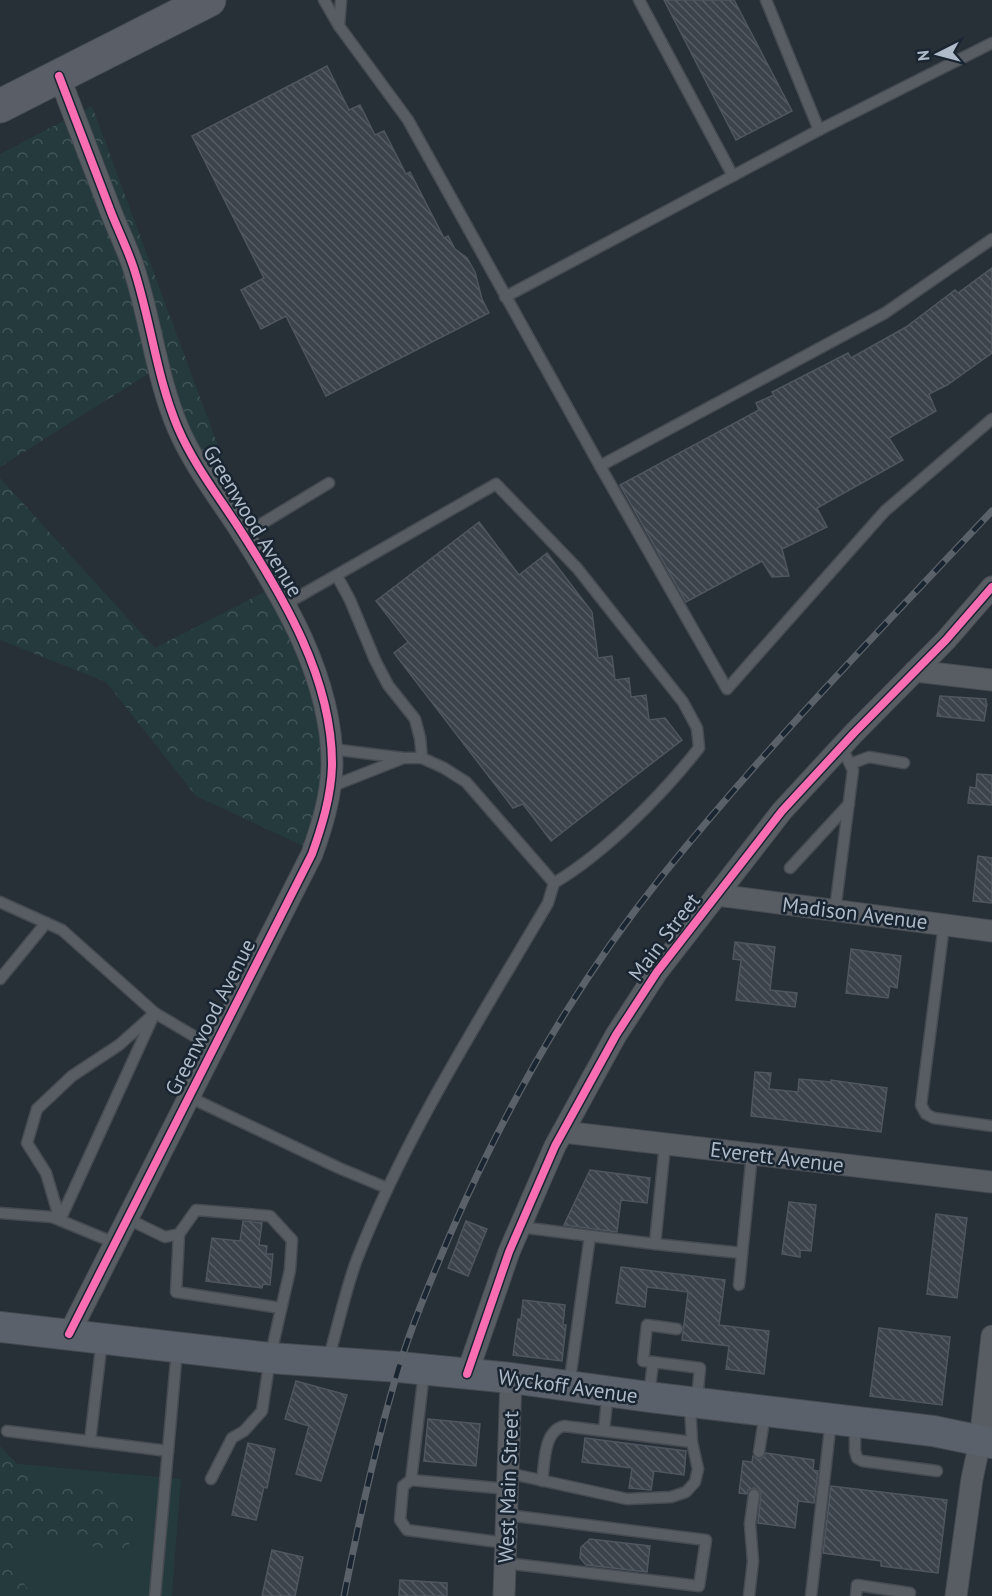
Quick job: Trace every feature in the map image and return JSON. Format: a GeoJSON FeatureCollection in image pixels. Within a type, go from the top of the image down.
{"type":"FeatureCollection","features":[{"type":"Feature","properties":{"kind":"main road"},"geometry":{"type":"LineString","coordinates":[[0,106],[209,0]]}},
{"type":"Feature","properties":{"kind":"main road","name":"Wyckoff Avenue"},"geometry":{"type":"LineString","coordinates":[[0,1327],[270,1358],[511,1378],[608,1392],[933,1431],[986,1442]]}},
{"type":"Feature","properties":{"kind":"street","name":"Greenwood Avenue"},"geometry":{"type":"LineString","coordinates":[[59,76],[133,264],[147,309],[166,395],[179,429],[198,467],[243,535],[284,605],[315,669],[324,698],[331,749],[330,787],[323,822],[312,855],[69,1334]]}},
{"type":"Feature","properties":{"kind":"street","name":"Main Street"},"geometry":{"type":"LineString","coordinates":[[467,1374],[520,1227],[563,1132],[616,1035],[657,972],[782,811],[846,755],[915,671],[946,640],[992,587]]}},
{"type":"Feature","properties":{"kind":"street"},"geometry":{"type":"LineString","coordinates":[[915,671],[992,680]]}},
{"type":"Feature","properties":{"kind":"street","name":"Madison Avenue"},"geometry":{"type":"LineString","coordinates":[[717,895],[992,931]]}},
{"type":"Feature","properties":{"kind":"street","name":"Everett Avenue"},"geometry":{"type":"LineString","coordinates":[[563,1132],[992,1182]]}},
{"type":"Feature","properties":{"kind":"street"},"geometry":{"type":"LineString","coordinates":[[956,1596],[972,1479],[986,1442],[992,1336]]}},
{"type":"Feature","properties":{"kind":"street","name":"West Main Street"},"geometry":{"type":"LineString","coordinates":[[504,1596],[511,1378]]}},
{"type":"Feature","properties":{"kind":"lane"},"geometry":{"type":"LineString","coordinates":[[324,0],[339,26],[408,120],[727,689],[885,511],[992,418]]}},
{"type":"Feature","properties":{"kind":"lane"},"geometry":{"type":"LineString","coordinates":[[339,26],[341,0]]}},
{"type":"Feature","properties":{"kind":"lane"},"geometry":{"type":"LineString","coordinates":[[639,0],[733,176]]}},
{"type":"Feature","properties":{"kind":"lane"},"geometry":{"type":"LineString","coordinates":[[766,0],[819,130]]}},
{"type":"Feature","properties":{"kind":"lane"},"geometry":{"type":"LineString","coordinates":[[506,297],[819,130],[992,44]]}},
{"type":"Feature","properties":{"kind":"lane"},"geometry":{"type":"LineString","coordinates":[[600,466],[885,313],[992,239]]}},
{"type":"Feature","properties":{"kind":"lane"},"geometry":{"type":"LineString","coordinates":[[243,535],[329,483]]}},
{"type":"Feature","properties":{"kind":"lane"},"geometry":{"type":"LineString","coordinates":[[284,605],[496,484],[577,568],[683,702],[697,728],[699,748],[677,777],[621,831],[572,872],[554,883],[548,903],[434,1099],[387,1188],[356,1262],[327,1363]]}},
{"type":"Feature","properties":{"kind":"lane"},"geometry":{"type":"LineString","coordinates":[[337,576],[388,685],[415,719],[422,758]]}},
{"type":"Feature","properties":{"kind":"lane"},"geometry":{"type":"LineString","coordinates":[[331,749],[422,758],[444,768],[466,782],[554,883]]}},
{"type":"Feature","properties":{"kind":"lane"},"geometry":{"type":"LineString","coordinates":[[846,755],[904,763]]}},
{"type":"Feature","properties":{"kind":"lane"},"geometry":{"type":"LineString","coordinates":[[835,910],[853,770],[846,755]]}},
{"type":"Feature","properties":{"kind":"lane"},"geometry":{"type":"LineString","coordinates":[[330,787],[404,758]]}},
{"type":"Feature","properties":{"kind":"lane"},"geometry":{"type":"LineString","coordinates":[[790,868],[850,804]]}},
{"type":"Feature","properties":{"kind":"lane"},"geometry":{"type":"LineString","coordinates":[[0,902],[62,930],[155,1013],[214,1048]]}},
{"type":"Feature","properties":{"kind":"lane"},"geometry":{"type":"LineString","coordinates":[[0,979],[46,923]]}},
{"type":"Feature","properties":{"kind":"lane"},"geometry":{"type":"LineString","coordinates":[[944,925],[921,1105],[926,1114],[934,1118],[992,1126]]}},
{"type":"Feature","properties":{"kind":"lane"},"geometry":{"type":"LineString","coordinates":[[60,1220],[155,1013]]}},
{"type":"Feature","properties":{"kind":"lane"},"geometry":{"type":"LineString","coordinates":[[60,1220],[46,1173],[27,1143],[37,1109],[72,1076],[119,1045],[155,1013]]}},
{"type":"Feature","properties":{"kind":"lane"},"geometry":{"type":"LineString","coordinates":[[189,1097],[339,1168],[387,1188]]}},
{"type":"Feature","properties":{"kind":"lane"},"geometry":{"type":"LineString","coordinates":[[655,1244],[665,1144]]}},
{"type":"Feature","properties":{"kind":"lane"},"geometry":{"type":"LineString","coordinates":[[739,1285],[752,1154]]}},
{"type":"Feature","properties":{"kind":"lane"},"geometry":{"type":"LineString","coordinates":[[211,1479],[232,1438],[244,1431],[262,1411],[270,1358],[290,1270],[292,1240],[270,1216],[196,1210],[179,1234],[176,1292],[281,1308]]}},
{"type":"Feature","properties":{"kind":"lane"},"geometry":{"type":"LineString","coordinates":[[0,1213],[52,1217],[115,1243]]}},
{"type":"Feature","properties":{"kind":"lane"},"geometry":{"type":"LineString","coordinates":[[128,1219],[165,1236],[179,1234]]}},
{"type":"Feature","properties":{"kind":"lane"},"geometry":{"type":"LineString","coordinates":[[520,1227],[742,1253]]}},
{"type":"Feature","properties":{"kind":"lane"},"geometry":{"type":"LineString","coordinates":[[569,1386],[590,1236]]}},
{"type":"Feature","properties":{"kind":"lane"},"geometry":{"type":"LineString","coordinates":[[507,1515],[706,1540],[699,1586],[547,1569],[506,1553],[407,1530],[400,1520],[403,1486],[411,1480],[542,1481],[627,1499],[671,1497],[686,1492],[695,1482],[698,1469],[692,1442],[693,1402],[700,1368],[643,1361],[647,1325],[677,1329]]}},
{"type":"Feature","properties":{"kind":"lane"},"geometry":{"type":"LineString","coordinates":[[90,1442],[102,1338]]}},
{"type":"Feature","properties":{"kind":"lane"},"geometry":{"type":"LineString","coordinates":[[155,1596],[177,1347]]}},
{"type":"Feature","properties":{"kind":"lane"},"geometry":{"type":"LineString","coordinates":[[649,1397],[653,1362]]}},
{"type":"Feature","properties":{"kind":"lane"},"geometry":{"type":"LineString","coordinates":[[411,1480],[424,1369]]}},
{"type":"Feature","properties":{"kind":"lane"},"geometry":{"type":"LineString","coordinates":[[604,1430],[608,1392]]}},
{"type":"Feature","properties":{"kind":"lane"},"geometry":{"type":"LineString","coordinates":[[759,1452],[766,1410]]}},
{"type":"Feature","properties":{"kind":"lane"},"geometry":{"type":"LineString","coordinates":[[843,1420],[857,1458],[862,1461],[937,1471]]}},
{"type":"Feature","properties":{"kind":"lane"},"geometry":{"type":"LineString","coordinates":[[811,1596],[843,1420]]}},
{"type":"Feature","properties":{"kind":"lane"},"geometry":{"type":"LineString","coordinates":[[542,1481],[549,1437],[556,1428],[564,1426],[604,1430],[692,1442]]}},
{"type":"Feature","properties":{"kind":"lane"},"geometry":{"type":"LineString","coordinates":[[7,1431],[168,1451]]}},
{"type":"Feature","properties":{"kind":"lane"},"geometry":{"type":"LineString","coordinates":[[749,1596],[753,1561],[750,1524],[754,1495]]}},
{"type":"Feature","properties":{"kind":"lane"},"geometry":{"type":"LineString","coordinates":[[856,1596],[857,1585],[910,1593],[909,1596]]}},
{"type":"Feature","properties":{"kind":"green space"},"geometry":{"type":"Polygon","coordinates":[[[92,106],[263,567],[156,369],[0,467],[0,154],[92,106]]]}},
{"type":"Feature","properties":{"kind":"green space"},"geometry":{"type":"Polygon","coordinates":[[[0,478],[155,648],[272,588],[330,746],[312,850],[196,796],[106,682],[0,640],[0,478]]]}},
{"type":"Feature","properties":{"kind":"green space"},"geometry":{"type":"Polygon","coordinates":[[[0,1446],[29,1476],[43,1484],[88,1487],[136,1499],[138,1523],[126,1551],[105,1552],[81,1541],[50,1535],[13,1556],[20,1577],[34,1596],[0,1596],[0,1446]]]}},
{"type":"Feature","properties":{"kind":"green space"},"geometry":{"type":"Polygon","coordinates":[[[0,1462],[181,1479],[172,1596],[0,1596],[0,1462]]]}},
{"type":"Feature","properties":{"kind":"building"},"geometry":{"type":"Polygon","coordinates":[[[664,0],[734,0],[792,111],[736,140],[664,0]]]}},
{"type":"Feature","properties":{"kind":"building"},"geometry":{"type":"Polygon","coordinates":[[[327,66],[349,110],[360,105],[375,135],[384,131],[406,174],[410,172],[444,238],[448,236],[455,249],[467,258],[475,272],[482,299],[489,313],[326,396],[286,316],[261,329],[241,290],[264,278],[192,136],[327,66]]]}},
{"type":"Feature","properties":{"kind":"building"},"geometry":{"type":"Polygon","coordinates":[[[992,268],[992,353],[947,385],[929,394],[936,411],[889,438],[903,460],[817,508],[827,527],[782,549],[789,576],[772,577],[762,561],[686,602],[620,485],[759,410],[756,403],[774,395],[772,392],[848,353],[851,358],[906,327],[955,290],[958,293],[992,268]]]}},
{"type":"Feature","properties":{"kind":"building"},"geometry":{"type":"Polygon","coordinates":[[[479,522],[519,575],[547,553],[592,612],[598,658],[612,656],[615,680],[629,678],[631,697],[646,695],[649,720],[665,718],[682,740],[551,841],[523,804],[513,808],[394,653],[408,642],[376,601],[479,522]]]}},
{"type":"Feature","properties":{"kind":"building"},"geometry":{"type":"Polygon","coordinates":[[[940,696],[986,699],[984,721],[937,716],[940,696]]]}},
{"type":"Feature","properties":{"kind":"building"},"geometry":{"type":"Polygon","coordinates":[[[977,774],[992,775],[992,805],[968,803],[970,787],[976,788],[977,774]]]}},
{"type":"Feature","properties":{"kind":"building"},"geometry":{"type":"Polygon","coordinates":[[[978,856],[992,858],[992,903],[973,901],[978,856]]]}},
{"type":"Feature","properties":{"kind":"building"},"geometry":{"type":"Polygon","coordinates":[[[735,942],[775,947],[770,990],[797,993],[795,1007],[736,1000],[741,960],[733,959],[735,942]]]}},
{"type":"Feature","properties":{"kind":"building"},"geometry":{"type":"Polygon","coordinates":[[[851,949],[901,956],[897,988],[890,986],[888,998],[846,993],[851,949]]]}},
{"type":"Feature","properties":{"kind":"building"},"geometry":{"type":"Polygon","coordinates":[[[755,1072],[771,1073],[769,1089],[798,1092],[799,1079],[831,1082],[831,1080],[887,1088],[881,1132],[751,1116],[755,1072]]]}},
{"type":"Feature","properties":{"kind":"building"},"geometry":{"type":"Polygon","coordinates":[[[590,1170],[650,1178],[647,1203],[621,1200],[617,1232],[564,1225],[590,1170]]]}},
{"type":"Feature","properties":{"kind":"building"},"geometry":{"type":"Polygon","coordinates":[[[789,1202],[816,1205],[811,1251],[800,1250],[800,1257],[782,1254],[789,1202]]]}},
{"type":"Feature","properties":{"kind":"building"},"geometry":{"type":"Polygon","coordinates":[[[936,1214],[967,1218],[957,1298],[927,1294],[936,1214]]]}},
{"type":"Feature","properties":{"kind":"building"},"geometry":{"type":"Polygon","coordinates":[[[243,1221],[262,1223],[259,1245],[267,1246],[266,1254],[273,1254],[270,1285],[263,1284],[262,1288],[206,1281],[212,1238],[240,1241],[243,1221]]]}},
{"type":"Feature","properties":{"kind":"building"},"geometry":{"type":"Polygon","coordinates":[[[466,1221],[487,1229],[468,1276],[448,1268],[466,1221]]]}},
{"type":"Feature","properties":{"kind":"building"},"geometry":{"type":"Polygon","coordinates":[[[621,1267],[725,1280],[719,1325],[769,1331],[764,1374],[726,1369],[729,1346],[682,1340],[688,1292],[647,1287],[645,1307],[616,1303],[621,1267]]]}},
{"type":"Feature","properties":{"kind":"building"},"geometry":{"type":"Polygon","coordinates":[[[523,1300],[565,1305],[563,1325],[566,1325],[562,1361],[513,1355],[523,1300]]]}},
{"type":"Feature","properties":{"kind":"building"},"geometry":{"type":"Polygon","coordinates":[[[879,1328],[950,1337],[942,1405],[870,1396],[879,1328]]]}},
{"type":"Feature","properties":{"kind":"building"},"geometry":{"type":"Polygon","coordinates":[[[296,1381],[347,1395],[321,1481],[296,1474],[309,1426],[285,1419],[296,1381]]]}},
{"type":"Feature","properties":{"kind":"building"},"geometry":{"type":"Polygon","coordinates":[[[428,1419],[480,1424],[476,1466],[424,1461],[428,1419]]]}},
{"type":"Feature","properties":{"kind":"building"},"geometry":{"type":"Polygon","coordinates":[[[585,1438],[686,1451],[684,1475],[654,1471],[651,1490],[629,1488],[632,1468],[582,1462],[585,1438]]]}},
{"type":"Feature","properties":{"kind":"building"},"geometry":{"type":"Polygon","coordinates":[[[248,1443],[275,1449],[267,1488],[264,1487],[256,1520],[232,1515],[248,1443]]]}},
{"type":"Feature","properties":{"kind":"building"},"geometry":{"type":"Polygon","coordinates":[[[766,1453],[814,1460],[813,1470],[818,1471],[814,1503],[798,1501],[795,1528],[758,1523],[761,1492],[754,1488],[748,1490],[747,1494],[739,1493],[743,1461],[752,1462],[753,1456],[761,1459],[766,1453]]]}},
{"type":"Feature","properties":{"kind":"building"},"geometry":{"type":"Polygon","coordinates":[[[831,1486],[947,1500],[938,1573],[881,1566],[881,1561],[823,1553],[831,1486]]]}},
{"type":"Feature","properties":{"kind":"building"},"geometry":{"type":"Polygon","coordinates":[[[590,1539],[650,1546],[647,1572],[586,1565],[580,1558],[581,1547],[590,1539]]]}},
{"type":"Feature","properties":{"kind":"building"},"geometry":{"type":"Polygon","coordinates":[[[272,1550],[303,1557],[295,1596],[262,1596],[272,1550]]]}},
{"type":"Feature","properties":{"kind":"building"},"geometry":{"type":"Polygon","coordinates":[[[400,1580],[447,1583],[447,1596],[399,1596],[400,1580]]]}},
{"type":"Feature","properties":{"kind":"railway"},"geometry":{"type":"LineString","coordinates":[[344,1596],[375,1454],[409,1336],[435,1269],[471,1189],[544,1049],[599,960],[701,828],[824,690],[992,511]]}},
{"type":"Feature","properties":{"kind":"cycle path"},"geometry":{"type":"LineString","coordinates":[[59,76],[133,266],[164,388],[178,428],[198,466],[237,525],[288,610],[315,670],[330,734],[332,766],[330,789],[312,854],[69,1334]]}},
{"type":"Feature","properties":{"kind":"cycle path"},"geometry":{"type":"LineString","coordinates":[[467,1374],[509,1252],[555,1146],[616,1035],[657,972],[782,811],[854,733],[946,640],[992,587]]}}]}
